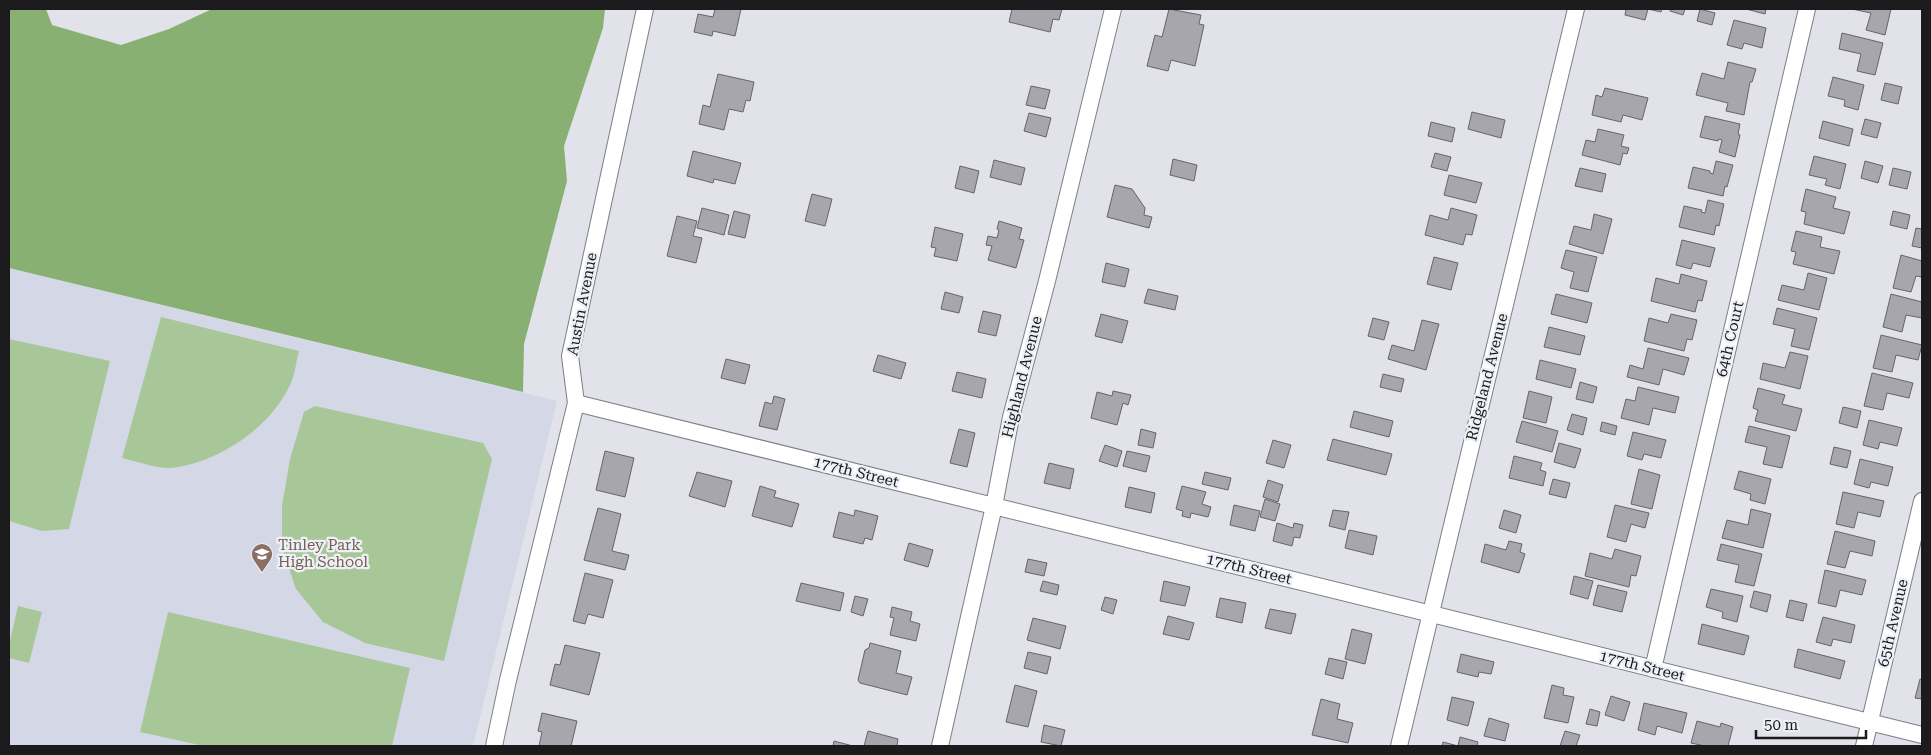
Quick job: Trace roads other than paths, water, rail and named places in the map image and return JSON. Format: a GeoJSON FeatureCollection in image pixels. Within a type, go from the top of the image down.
{"type":"FeatureCollection","features":[{"type":"Feature","properties":{"kind":"street","name":"Austin Avenue"},"geometry":{"type":"LineString","coordinates":[[494,746],[508,680],[576,403],[570,356],[645,9]]}},
{"type":"Feature","properties":{"kind":"street","name":"Highland Avenue"},"geometry":{"type":"LineString","coordinates":[[940,746],[994,506],[1011,417],[1047,281],[1112,9]]}},
{"type":"Feature","properties":{"kind":"street","name":"Ridgeland Avenue"},"geometry":{"type":"LineString","coordinates":[[1399,746],[1576,9]]}},
{"type":"Feature","properties":{"kind":"street","name":"64th Court"},"geometry":{"type":"LineString","coordinates":[[1653,668],[1807,9]]}},
{"type":"Feature","properties":{"kind":"street","name":"177th Street"},"geometry":{"type":"LineString","coordinates":[[576,403],[1922,735]]}},
{"type":"Feature","properties":{"kind":"street","name":"65th Avenue"},"geometry":{"type":"LineString","coordinates":[[1864,746],[1922,500]]}},
{"type":"Feature","properties":{"kind":"place","name":"Tinley Park High School"},"geometry":{"type":"Point","coordinates":[262,573]}}]}
